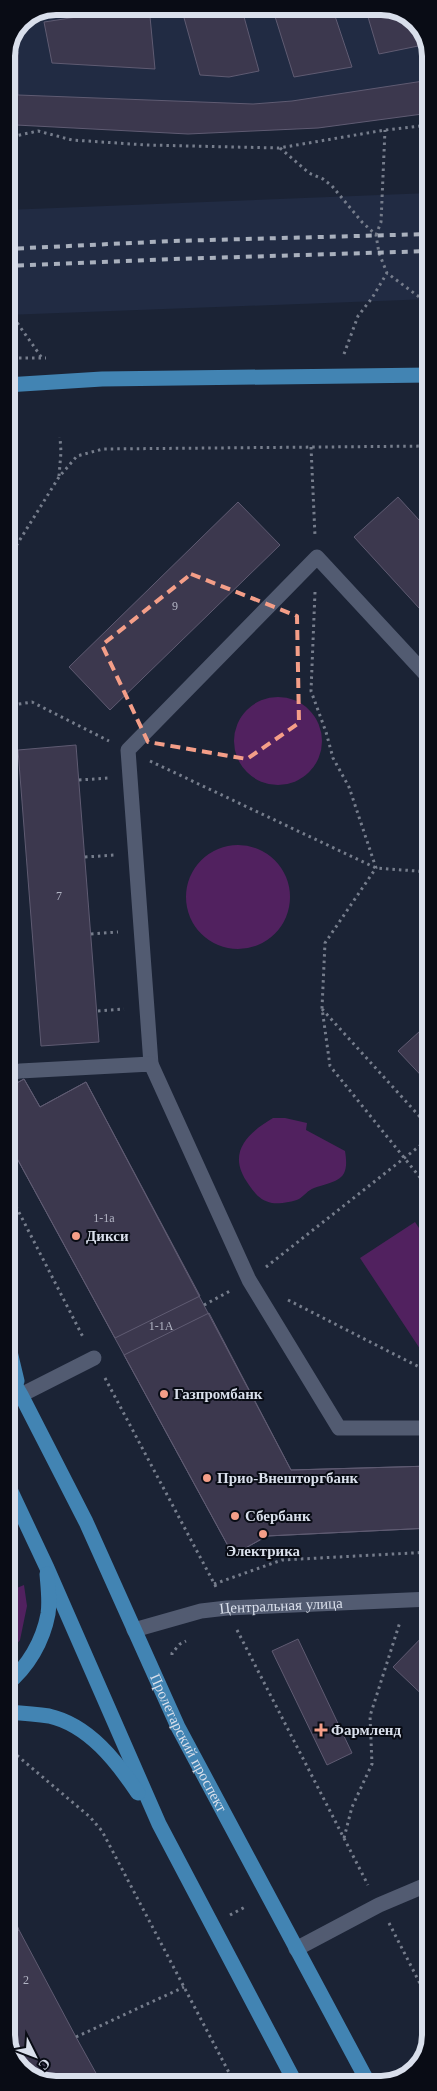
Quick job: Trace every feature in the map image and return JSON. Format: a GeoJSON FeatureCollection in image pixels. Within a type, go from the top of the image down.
{"type":"FeatureCollection","features":[{"type":"Feature","properties":{"kind":"main road"},"geometry":{"type":"LineString","coordinates":[[15,384],[102,379],[422,375]]}},
{"type":"Feature","properties":{"kind":"main road"},"geometry":{"type":"LineString","coordinates":[[15,1373],[21,1395]]}},
{"type":"Feature","properties":{"kind":"main road"},"geometry":{"type":"LineString","coordinates":[[15,1385],[21,1395]]}},
{"type":"Feature","properties":{"kind":"main road","name":"Пролетарский проспект"},"geometry":{"type":"LineString","coordinates":[[21,1395],[86,1522],[178,1727],[365,2076]]}},
{"type":"Feature","properties":{"kind":"main road"},"geometry":{"type":"LineString","coordinates":[[15,1501],[47,1568],[160,1824],[292,2076]]}},
{"type":"Feature","properties":{"kind":"main road"},"geometry":{"type":"LineString","coordinates":[[15,1677],[31,1657],[41,1637],[48,1613],[47,1568]]}},
{"type":"Feature","properties":{"kind":"main road"},"geometry":{"type":"LineString","coordinates":[[15,1713],[50,1716],[70,1724],[88,1735],[120,1766],[160,1824]]}},
{"type":"Feature","properties":{"kind":"street"},"geometry":{"type":"LineString","coordinates":[[422,670],[317,557],[128,750],[151,1064],[249,1280],[339,1428],[422,1428]]}},
{"type":"Feature","properties":{"kind":"street"},"geometry":{"type":"LineString","coordinates":[[15,1072],[151,1064]]}},
{"type":"Feature","properties":{"kind":"street"},"geometry":{"type":"LineString","coordinates":[[21,1395],[94,1358]]}},
{"type":"Feature","properties":{"kind":"street","name":"Центральная улица"},"geometry":{"type":"LineString","coordinates":[[134,1630],[201,1611],[227,1608],[422,1599]]}},
{"type":"Feature","properties":{"kind":"street"},"geometry":{"type":"LineString","coordinates":[[296,1949],[379,1905],[422,1887]]}},
{"type":"Feature","properties":{"kind":"path"},"geometry":{"type":"LineString","coordinates":[[15,136],[38,131],[72,140],[146,145],[279,148],[385,130],[422,126]]}},
{"type":"Feature","properties":{"kind":"path"},"geometry":{"type":"LineString","coordinates":[[376,236],[381,222],[385,130]]}},
{"type":"Feature","properties":{"kind":"path"},"geometry":{"type":"LineString","coordinates":[[279,148],[309,173],[323,179],[332,186],[376,236],[387,274],[422,299]]}},
{"type":"Feature","properties":{"kind":"path"},"geometry":{"type":"LineString","coordinates":[[342,359],[358,316],[387,274]]}},
{"type":"Feature","properties":{"kind":"path"},"geometry":{"type":"LineString","coordinates":[[15,320],[42,358]]}},
{"type":"Feature","properties":{"kind":"path"},"geometry":{"type":"LineString","coordinates":[[59,477],[60,437]]}},
{"type":"Feature","properties":{"kind":"path"},"geometry":{"type":"LineString","coordinates":[[15,548],[59,477],[76,456],[103,449],[422,446]]}},
{"type":"Feature","properties":{"kind":"path"},"geometry":{"type":"LineString","coordinates":[[311,447],[315,538]]}},
{"type":"Feature","properties":{"kind":"path"},"geometry":{"type":"LineString","coordinates":[[317,557],[311,691],[333,758],[349,787],[376,868]]}},
{"type":"Feature","properties":{"kind":"path"},"geometry":{"type":"LineString","coordinates":[[15,705],[32,702],[128,750],[376,868],[422,871]]}},
{"type":"Feature","properties":{"kind":"path"},"geometry":{"type":"LineString","coordinates":[[79,780],[130,776]]}},
{"type":"Feature","properties":{"kind":"path"},"geometry":{"type":"LineString","coordinates":[[85,857],[135,854]]}},
{"type":"Feature","properties":{"kind":"path"},"geometry":{"type":"LineString","coordinates":[[376,868],[325,944],[322,1008],[330,1066],[422,1180]]}},
{"type":"Feature","properties":{"kind":"path"},"geometry":{"type":"LineString","coordinates":[[91,934],[141,930]]}},
{"type":"Feature","properties":{"kind":"path"},"geometry":{"type":"LineString","coordinates":[[322,1008],[422,1120]]}},
{"type":"Feature","properties":{"kind":"path"},"geometry":{"type":"LineString","coordinates":[[204,1305],[249,1280],[422,1144]]}},
{"type":"Feature","properties":{"kind":"path"},"geometry":{"type":"LineString","coordinates":[[284,1298],[422,1369]]}},
{"type":"Feature","properties":{"kind":"path"},"geometry":{"type":"LineString","coordinates":[[214,1584],[282,1560],[422,1552]]}},
{"type":"Feature","properties":{"kind":"path"},"geometry":{"type":"LineString","coordinates":[[344,1838],[352,1807],[372,1764],[370,1716],[402,1616]]}},
{"type":"Feature","properties":{"kind":"path"},"geometry":{"type":"LineString","coordinates":[[172,1663],[172,1653],[180,1644],[187,1640]]}},
{"type":"Feature","properties":{"kind":"path"},"geometry":{"type":"LineString","coordinates":[[15,1754],[90,1817],[102,1831],[231,2076]]}},
{"type":"Feature","properties":{"kind":"path"},"geometry":{"type":"LineString","coordinates":[[361,1890],[369,1886]]}},
{"type":"Feature","properties":{"kind":"path"},"geometry":{"type":"LineString","coordinates":[[230,1916],[247,1906]]}},
{"type":"Feature","properties":{"kind":"path"},"geometry":{"type":"LineString","coordinates":[[76,2037],[184,1987]]}},
{"type":"Feature","properties":{"kind":"highlighted area"},"geometry":{"type":"Polygon","coordinates":[[[191,574],[297,616],[299,723],[247,759],[148,742],[102,645],[191,574]]]}},
{"type":"Feature","properties":{"kind":"shaded area"},"geometry":{"type":"Polygon","coordinates":[[[384,15],[392,16],[406,23],[418,38],[422,50],[422,114],[318,128],[188,134],[16,125],[15,56],[18,40],[33,22],[48,16],[384,15]]]}},
{"type":"Feature","properties":{"kind":"shaded area"},"geometry":{"type":"Polygon","coordinates":[[[422,193],[422,299],[15,315],[15,210],[422,193]]]}},
{"type":"Feature","properties":{"kind":"shaded area"},"geometry":{"type":"Polygon","coordinates":[[[278,697],[295,701],[309,710],[318,724],[322,741],[318,758],[309,772],[295,781],[278,785],[261,781],[247,772],[238,758],[234,741],[238,724],[247,710],[261,701],[278,697]]]}},
{"type":"Feature","properties":{"kind":"shaded area"},"geometry":{"type":"Polygon","coordinates":[[[238,845],[258,849],[275,860],[286,877],[290,897],[286,917],[275,934],[258,945],[238,949],[218,945],[201,934],[190,917],[186,897],[190,877],[201,860],[218,849],[238,845]]]}},
{"type":"Feature","properties":{"kind":"shaded area"},"geometry":{"type":"Polygon","coordinates":[[[273,1118],[285,1118],[307,1123],[306,1130],[345,1151],[346,1168],[344,1174],[336,1181],[312,1189],[299,1199],[293,1201],[272,1203],[259,1197],[242,1174],[239,1154],[247,1138],[273,1118]]]}},
{"type":"Feature","properties":{"kind":"shaded area"},"geometry":{"type":"Polygon","coordinates":[[[415,1222],[422,1232],[422,1352],[360,1258],[415,1222]]]}},
{"type":"Feature","properties":{"kind":"shaded area"},"geometry":{"type":"Polygon","coordinates":[[[24,1585],[27,1606],[20,1640],[15,1646],[15,1589],[24,1585]]]}},
{"type":"Feature","properties":{"kind":"building"},"geometry":{"type":"Polygon","coordinates":[[[90,15],[150,15],[155,69],[52,63],[44,22],[90,15]]]}},
{"type":"Feature","properties":{"kind":"building"},"geometry":{"type":"Polygon","coordinates":[[[183,15],[243,15],[259,71],[229,77],[200,75],[183,15]]]}},
{"type":"Feature","properties":{"kind":"building"},"geometry":{"type":"Polygon","coordinates":[[[275,15],[335,15],[352,67],[294,77],[275,15]]]}},
{"type":"Feature","properties":{"kind":"building"},"geometry":{"type":"Polygon","coordinates":[[[367,15],[392,16],[406,23],[415,33],[421,45],[379,54],[367,15]]]}},
{"type":"Feature","properties":{"kind":"building"},"geometry":{"type":"Polygon","coordinates":[[[16,52],[18,52],[18,95],[253,104],[292,101],[422,81],[422,114],[318,128],[188,134],[16,125],[16,52]]]}},
{"type":"Feature","properties":{"kind":"building"},"geometry":{"type":"Polygon","coordinates":[[[398,497],[422,523],[422,611],[354,537],[398,497]]]}},
{"type":"Feature","properties":{"kind":"building"},"geometry":{"type":"Polygon","coordinates":[[[238,502],[280,545],[110,710],[69,667],[238,502]]]}},
{"type":"Feature","properties":{"kind":"building"},"geometry":{"type":"Polygon","coordinates":[[[76,745],[99,1042],[41,1046],[18,750],[76,745]]]}},
{"type":"Feature","properties":{"kind":"building"},"geometry":{"type":"Polygon","coordinates":[[[422,1029],[422,1076],[398,1051],[422,1029]]]}},
{"type":"Feature","properties":{"kind":"building"},"geometry":{"type":"Polygon","coordinates":[[[24,1079],[40,1107],[86,1082],[200,1296],[115,1338],[15,1155],[15,1084],[24,1079]]]}},
{"type":"Feature","properties":{"kind":"building"},"geometry":{"type":"Polygon","coordinates":[[[24,1079],[40,1107],[86,1082],[291,1470],[422,1466],[422,1528],[267,1536],[233,1555],[15,1155],[15,1084],[24,1079]]]}},
{"type":"Feature","properties":{"kind":"building"},"geometry":{"type":"Polygon","coordinates":[[[209,1313],[291,1470],[422,1466],[422,1528],[267,1536],[233,1555],[124,1355],[209,1313]]]}},
{"type":"Feature","properties":{"kind":"building"},"geometry":{"type":"Polygon","coordinates":[[[422,1637],[422,1694],[393,1667],[422,1637]]]}},
{"type":"Feature","properties":{"kind":"building"},"geometry":{"type":"Polygon","coordinates":[[[298,1639],[352,1753],[327,1765],[272,1651],[298,1639]]]}},
{"type":"Feature","properties":{"kind":"building"},"geometry":{"type":"Polygon","coordinates":[[[15,1920],[19,1930],[15,1932],[15,1920]]]}},
{"type":"Feature","properties":{"kind":"building"},"geometry":{"type":"Polygon","coordinates":[[[19,1930],[98,2076],[53,2076],[40,2073],[30,2067],[15,2039],[15,1932],[19,1930]]]}},
{"type":"Feature","properties":{"kind":"railway"},"geometry":{"type":"LineString","coordinates":[[15,249],[173,241],[422,234]]}},
{"type":"Feature","properties":{"kind":"railway"},"geometry":{"type":"LineString","coordinates":[[15,266],[422,251]]}},
{"type":"Feature","properties":{"kind":"place","name":"Дикси"},"geometry":{"type":"Point","coordinates":[76,1236]}},
{"type":"Feature","properties":{"kind":"place","name":"Газпромбанк"},"geometry":{"type":"Point","coordinates":[164,1394]}},
{"type":"Feature","properties":{"kind":"place","name":"Прио-Внешторгбанк"},"geometry":{"type":"Point","coordinates":[207,1478]}},
{"type":"Feature","properties":{"kind":"place","name":"Сбербанк"},"geometry":{"type":"Point","coordinates":[235,1516]}},
{"type":"Feature","properties":{"kind":"place","name":"Электрика"},"geometry":{"type":"Point","coordinates":[263,1534]}},
{"type":"Feature","properties":{"kind":"place","name":"Фармленд"},"geometry":{"type":"Point","coordinates":[321,1730]}}]}
